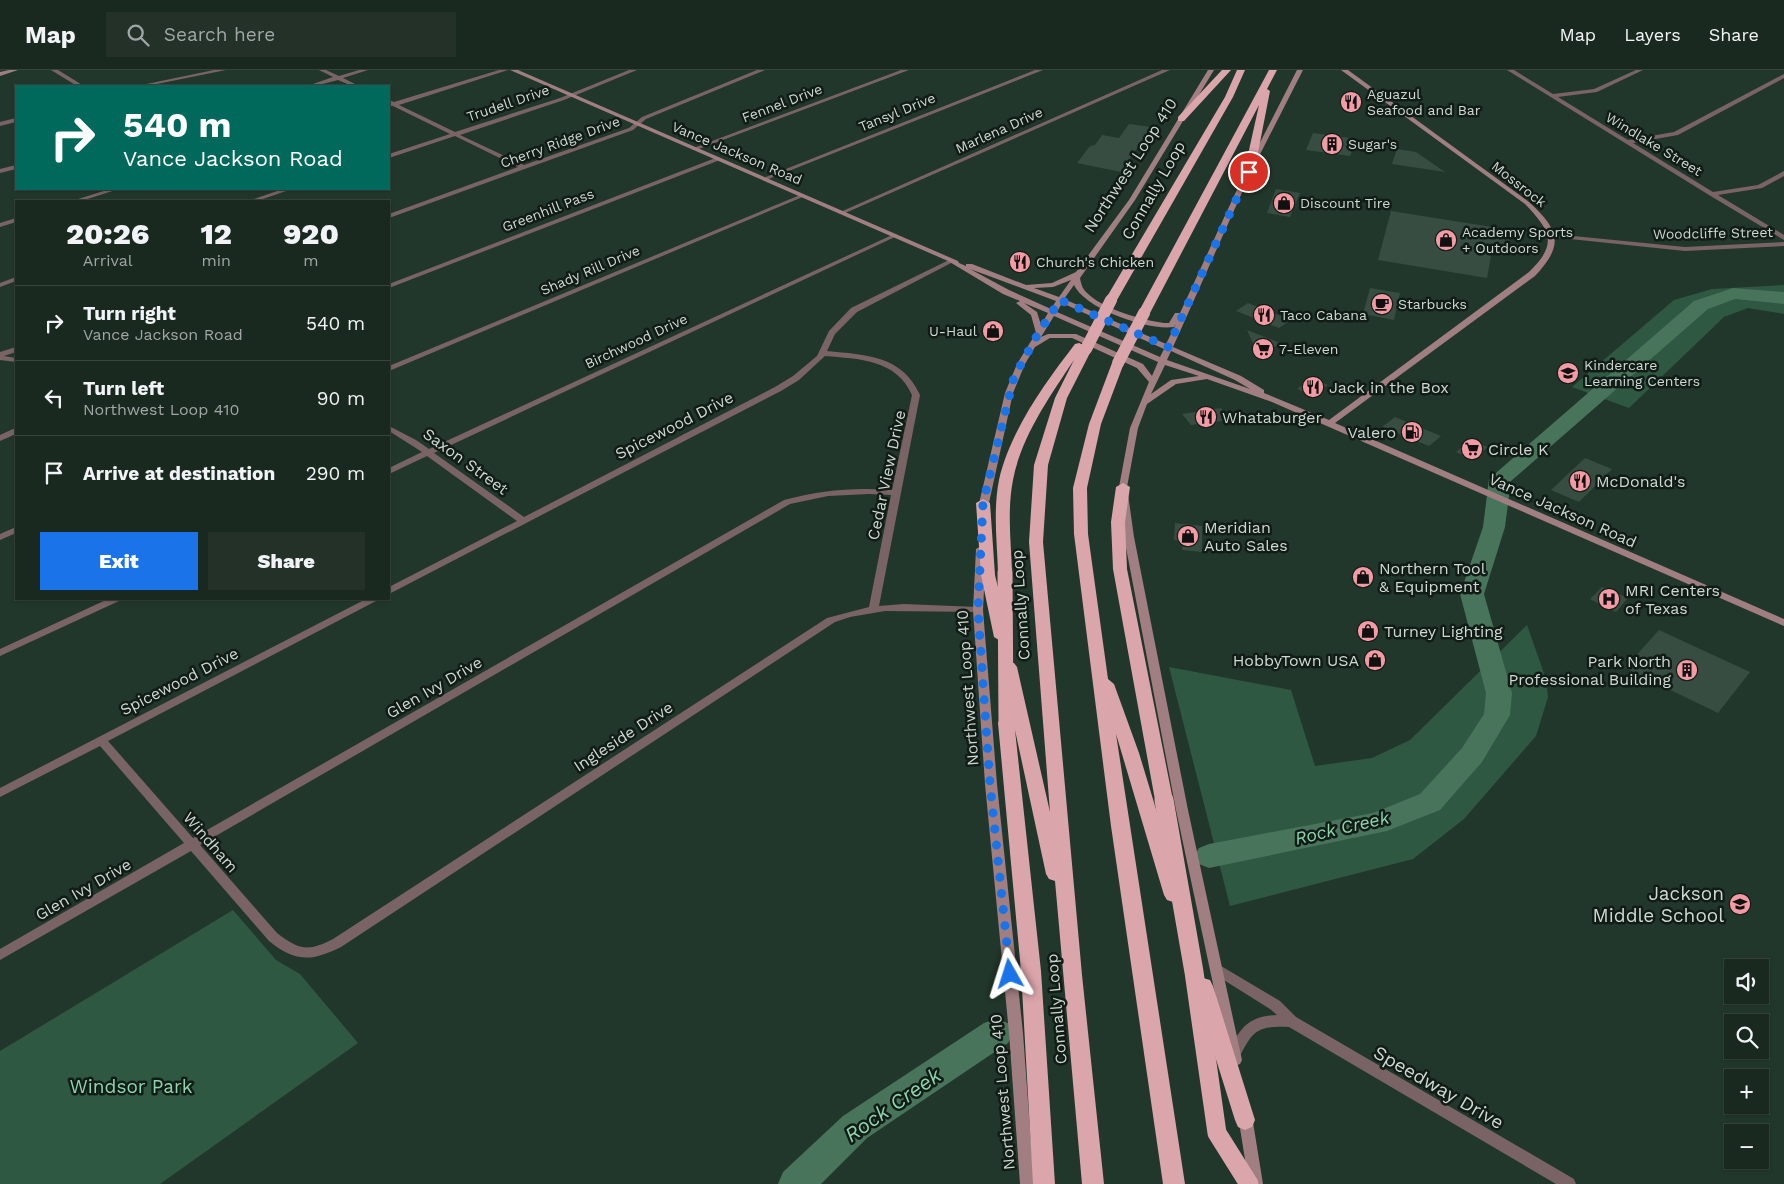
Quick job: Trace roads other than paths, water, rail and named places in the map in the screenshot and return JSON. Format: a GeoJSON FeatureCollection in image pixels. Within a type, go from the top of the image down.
{"type":"FeatureCollection","features":[{"type":"Feature","properties":{"kind":"highway"},"geometry":{"type":"LineString","coordinates":[[1181,119],[1227,70]]}},
{"type":"Feature","properties":{"kind":"highway","name":"Connally Loop"},"geometry":{"type":"LineString","coordinates":[[1093,1184],[1069,934],[1036,542],[1041,465],[1061,398],[1082,348],[1224,105],[1241,70]]}},
{"type":"Feature","properties":{"kind":"highway"},"geometry":{"type":"LineString","coordinates":[[1174,1184],[1095,652],[1081,534],[1080,488],[1095,424],[1118,363],[1273,70]]}},
{"type":"Feature","properties":{"kind":"highway"},"geometry":{"type":"LineString","coordinates":[[1250,168],[1268,80]]}},
{"type":"Feature","properties":{"kind":"highway"},"geometry":{"type":"LineString","coordinates":[[1044,1184],[1031,971],[1006,723],[1004,572],[1006,480],[1018,444],[1064,365],[1082,348]]}},
{"type":"Feature","properties":{"kind":"highway"},"geometry":{"type":"LineString","coordinates":[[1123,487],[1118,522],[1120,568],[1194,972],[1217,1133],[1249,1184]]}},
{"type":"Feature","properties":{"kind":"highway"},"geometry":{"type":"LineString","coordinates":[[983,503],[988,575],[1069,934]]}},
{"type":"Feature","properties":{"kind":"highway"},"geometry":{"type":"LineString","coordinates":[[1095,652],[1131,752],[1170,885],[1245,1120]]}},
{"type":"Feature","properties":{"kind":"main road"},"geometry":{"type":"LineString","coordinates":[[0,74],[15,70]]}},
{"type":"Feature","properties":{"kind":"main road","name":"Vance Jackson Road"},"geometry":{"type":"LineString","coordinates":[[513,70],[951,260],[1024,285],[1060,300],[1238,378],[1275,400]]}},
{"type":"Feature","properties":{"kind":"main road","name":"Northwest Loop 410"},"geometry":{"type":"LineString","coordinates":[[1027,1184],[1016,1033],[990,784],[978,610],[983,503],[1009,393],[1028,350],[1060,300],[1132,200],[1211,70]]}},
{"type":"Feature","properties":{"kind":"main road"},"geometry":{"type":"LineString","coordinates":[[1256,1184],[1234,1054],[1182,810],[1136,577],[1123,487],[1134,428],[1143,404],[1250,168],[1300,70]]}},
{"type":"Feature","properties":{"kind":"main road","name":"Mossrock"},"geometry":{"type":"LineString","coordinates":[[1344,70],[1527,203],[1545,222],[1553,236]]}},
{"type":"Feature","properties":{"kind":"main road"},"geometry":{"type":"LineString","coordinates":[[1329,424],[1532,274],[1548,257],[1551,251],[1553,236]]}},
{"type":"Feature","properties":{"kind":"main road","name":"Vance Jackson Road"},"geometry":{"type":"LineString","coordinates":[[951,260],[1006,292],[1162,361],[1275,400],[1784,623]]}},
{"type":"Feature","properties":{"kind":"main road"},"geometry":{"type":"LineString","coordinates":[[1024,285],[1053,284],[1077,276],[1078,286],[1091,300],[1152,325],[1171,325],[1189,300]]}},
{"type":"Feature","properties":{"kind":"main road"},"geometry":{"type":"LineString","coordinates":[[1006,292],[1034,314],[1039,332]]}},
{"type":"Feature","properties":{"kind":"main road"},"geometry":{"type":"LineString","coordinates":[[1028,350],[1048,336],[1073,336],[1140,366],[1153,382]]}},
{"type":"Feature","properties":{"kind":"main road"},"geometry":{"type":"LineString","coordinates":[[1143,404],[1174,382],[1210,378]]}},
{"type":"Feature","properties":{"kind":"street"},"geometry":{"type":"LineString","coordinates":[[54,70],[79,85]]}},
{"type":"Feature","properties":{"kind":"street"},"geometry":{"type":"LineString","coordinates":[[145,85],[223,70]]}},
{"type":"Feature","properties":{"kind":"street"},"geometry":{"type":"LineString","coordinates":[[322,70],[354,85]]}},
{"type":"Feature","properties":{"kind":"street"},"geometry":{"type":"LineString","coordinates":[[314,85],[365,70]]}},
{"type":"Feature","properties":{"kind":"street"},"geometry":{"type":"LineString","coordinates":[[390,104],[504,70]]}},
{"type":"Feature","properties":{"kind":"street","name":"Trudell Drive"},"geometry":{"type":"LineString","coordinates":[[390,156],[570,95],[634,70]]}},
{"type":"Feature","properties":{"kind":"street","name":"Cherry Ridge Drive"},"geometry":{"type":"LineString","coordinates":[[390,216],[631,129],[644,118],[762,70]]}},
{"type":"Feature","properties":{"kind":"street","name":"Fennel Drive"},"geometry":{"type":"LineString","coordinates":[[694,149],[906,70]]}},
{"type":"Feature","properties":{"kind":"street","name":"Tansyl Drive"},"geometry":{"type":"LineString","coordinates":[[764,179],[1040,70]]}},
{"type":"Feature","properties":{"kind":"street","name":"Marlena Drive"},"geometry":{"type":"LineString","coordinates":[[841,213],[1167,70]]}},
{"type":"Feature","properties":{"kind":"street","name":"Windlake Street"},"geometry":{"type":"LineString","coordinates":[[1510,70],[1784,238]]}},
{"type":"Feature","properties":{"kind":"street"},"geometry":{"type":"LineString","coordinates":[[1552,96],[1595,91],[1640,70]]}},
{"type":"Feature","properties":{"kind":"street"},"geometry":{"type":"LineString","coordinates":[[1627,142],[1676,134],[1784,76]]}},
{"type":"Feature","properties":{"kind":"street"},"geometry":{"type":"LineString","coordinates":[[390,104],[524,168]]}},
{"type":"Feature","properties":{"kind":"street"},"geometry":{"type":"LineString","coordinates":[[0,124],[15,120]]}},
{"type":"Feature","properties":{"kind":"street","name":"Greenhill Pass"},"geometry":{"type":"LineString","coordinates":[[390,286],[718,159]]}},
{"type":"Feature","properties":{"kind":"street"},"geometry":{"type":"LineString","coordinates":[[0,171],[15,167]]}},
{"type":"Feature","properties":{"kind":"street"},"geometry":{"type":"LineString","coordinates":[[1711,194],[1760,187],[1784,173]]}},
{"type":"Feature","properties":{"kind":"street"},"geometry":{"type":"LineString","coordinates":[[78,200],[113,190]]}},
{"type":"Feature","properties":{"kind":"street"},"geometry":{"type":"LineString","coordinates":[[254,200],[286,190]]}},
{"type":"Feature","properties":{"kind":"street","name":"Shady Rill Drive"},"geometry":{"type":"LineString","coordinates":[[390,369],[802,196]]}},
{"type":"Feature","properties":{"kind":"street"},"geometry":{"type":"LineString","coordinates":[[0,224],[15,220]]}},
{"type":"Feature","properties":{"kind":"street","name":"Birchwood Drive"},"geometry":{"type":"LineString","coordinates":[[390,471],[894,236]]}},
{"type":"Feature","properties":{"kind":"street","name":"Woodcliffe Street"},"geometry":{"type":"LineString","coordinates":[[1553,236],[1685,249],[1784,244]]}},
{"type":"Feature","properties":{"kind":"street","name":"Spicewood Drive"},"geometry":{"type":"LineString","coordinates":[[390,590],[778,389],[810,367],[823,353],[832,333],[854,310],[951,260]]}},
{"type":"Feature","properties":{"kind":"street"},"geometry":{"type":"LineString","coordinates":[[0,285],[15,280]]}},
{"type":"Feature","properties":{"kind":"street"},"geometry":{"type":"LineString","coordinates":[[0,356],[15,349]]}},
{"type":"Feature","properties":{"kind":"street","name":"Cedar View Drive"},"geometry":{"type":"LineString","coordinates":[[823,353],[885,364],[900,372],[912,382],[916,402],[873,609]]}},
{"type":"Feature","properties":{"kind":"street"},"geometry":{"type":"LineString","coordinates":[[0,356],[15,360]]}},
{"type":"Feature","properties":{"kind":"street","name":"Saxon Street"},"geometry":{"type":"LineString","coordinates":[[390,429],[429,452],[523,521]]}},
{"type":"Feature","properties":{"kind":"street"},"geometry":{"type":"LineString","coordinates":[[0,438],[15,431]]}},
{"type":"Feature","properties":{"kind":"street","name":"Glen Ivy Drive"},"geometry":{"type":"LineString","coordinates":[[0,955],[787,502],[822,492],[864,490],[897,493]]}},
{"type":"Feature","properties":{"kind":"street"},"geometry":{"type":"LineString","coordinates":[[0,537],[15,530]]}},
{"type":"Feature","properties":{"kind":"street"},"geometry":{"type":"LineString","coordinates":[[0,653],[114,600]]}},
{"type":"Feature","properties":{"kind":"street","name":"Spicewood Drive"},"geometry":{"type":"LineString","coordinates":[[0,793],[371,600]]}},
{"type":"Feature","properties":{"kind":"street","name":"Ingleside Drive"},"geometry":{"type":"LineString","coordinates":[[306,954],[320,952],[337,942],[818,628],[844,615],[873,609],[978,610]]}},
{"type":"Feature","properties":{"kind":"street","name":"Windham"},"geometry":{"type":"LineString","coordinates":[[101,740],[273,937],[284,946],[306,954]]}},
{"type":"Feature","properties":{"kind":"street","name":"Speedway Drive"},"geometry":{"type":"LineString","coordinates":[[1216,968],[1275,1005],[1291,1022],[1569,1184]]}},
{"type":"Feature","properties":{"kind":"street","name":"Speedway Drive"},"geometry":{"type":"LineString","coordinates":[[1234,1054],[1244,1034],[1254,1024],[1265,1020],[1291,1022]]}},
{"type":"Feature","properties":{"kind":"waterway","name":"Rock Creek"},"geometry":{"type":"LineString","coordinates":[[1209,856],[1377,823],[1430,802],[1472,755],[1497,715],[1499,693],[1472,594],[1494,527],[1500,479],[1701,305],[1733,293],[1784,298]]}},
{"type":"Feature","properties":{"kind":"waterway","name":"Rock Creek"},"geometry":{"type":"LineString","coordinates":[[796,1184],[855,1127],[996,1033]]}},
{"type":"Feature","properties":{"kind":"place","name":"Aguazul Seafood and Bar"},"geometry":{"type":"Point","coordinates":[1351,102]}},
{"type":"Feature","properties":{"kind":"place","name":"Sugar's"},"geometry":{"type":"Point","coordinates":[1332,144]}},
{"type":"Feature","properties":{"kind":"place","name":"Discount Tire"},"geometry":{"type":"Point","coordinates":[1284,203]}},
{"type":"Feature","properties":{"kind":"place","name":"Academy Sports + Outdoors"},"geometry":{"type":"Point","coordinates":[1446,240]}},
{"type":"Feature","properties":{"kind":"place","name":"Church's Chicken"},"geometry":{"type":"Point","coordinates":[1020,262]}},
{"type":"Feature","properties":{"kind":"place","name":"Starbucks"},"geometry":{"type":"Point","coordinates":[1382,304]}},
{"type":"Feature","properties":{"kind":"place","name":"Taco Cabana"},"geometry":{"type":"Point","coordinates":[1264,315]}},
{"type":"Feature","properties":{"kind":"place","name":"U-Haul"},"geometry":{"type":"Point","coordinates":[993,331]}},
{"type":"Feature","properties":{"kind":"place","name":"7-Eleven"},"geometry":{"type":"Point","coordinates":[1263,349]}},
{"type":"Feature","properties":{"kind":"place","name":"Kindercare Learning Centers"},"geometry":{"type":"Point","coordinates":[1568,373]}},
{"type":"Feature","properties":{"kind":"place","name":"Jack in the Box"},"geometry":{"type":"Point","coordinates":[1313,387]}},
{"type":"Feature","properties":{"kind":"place","name":"Whataburger"},"geometry":{"type":"Point","coordinates":[1206,417]}},
{"type":"Feature","properties":{"kind":"place","name":"Valero"},"geometry":{"type":"Point","coordinates":[1412,432]}},
{"type":"Feature","properties":{"kind":"place","name":"Circle K"},"geometry":{"type":"Point","coordinates":[1472,449]}},
{"type":"Feature","properties":{"kind":"place","name":"McDonald's"},"geometry":{"type":"Point","coordinates":[1580,481]}},
{"type":"Feature","properties":{"kind":"place","name":"Meridian Auto Sales"},"geometry":{"type":"Point","coordinates":[1188,536]}},
{"type":"Feature","properties":{"kind":"place","name":"Northern Tool & Equipment"},"geometry":{"type":"Point","coordinates":[1363,577]}},
{"type":"Feature","properties":{"kind":"place","name":"MRI Centers of Texas"},"geometry":{"type":"Point","coordinates":[1609,599]}},
{"type":"Feature","properties":{"kind":"place","name":"Turney Lighting"},"geometry":{"type":"Point","coordinates":[1368,631]}},
{"type":"Feature","properties":{"kind":"place","name":"HobbyTown USA"},"geometry":{"type":"Point","coordinates":[1375,660]}},
{"type":"Feature","properties":{"kind":"place","name":"Park North Professional Building"},"geometry":{"type":"Point","coordinates":[1687,670]}},
{"type":"Feature","properties":{"kind":"place","name":"Jackson Middle School"},"geometry":{"type":"Point","coordinates":[1740,904]}},
{"type":"Feature","properties":{"kind":"park label","name":"Windsor Park"},"geometry":{"type":"Point","coordinates":[131,1086]}}]}
